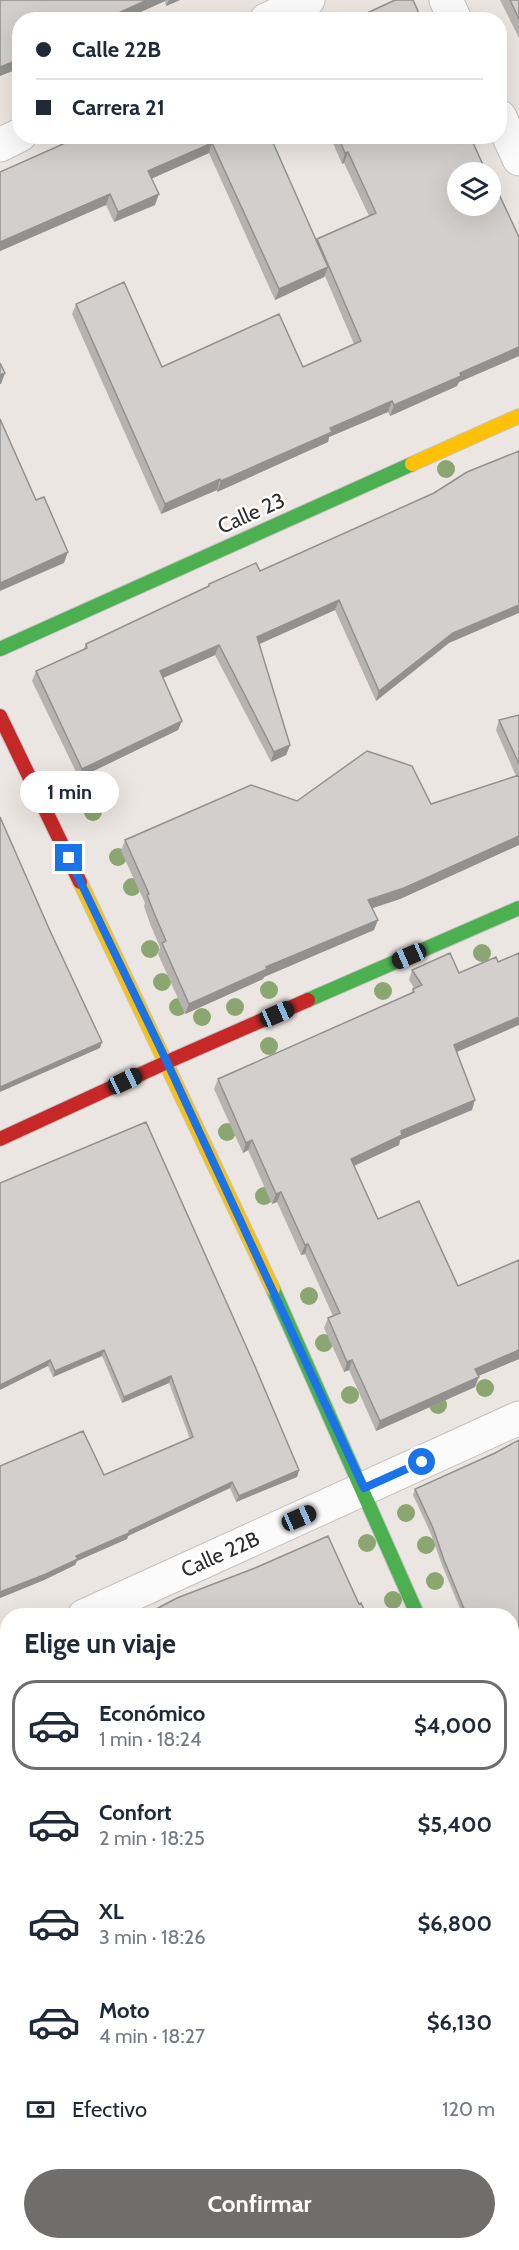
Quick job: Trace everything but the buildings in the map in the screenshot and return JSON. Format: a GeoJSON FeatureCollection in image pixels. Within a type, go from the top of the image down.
{"type":"FeatureCollection","features":[{"type":"Feature","properties":{"kind":"main road","name":"Calle 23"},"geometry":{"type":"LineString","coordinates":[[0,649],[519,416]]}},
{"type":"Feature","properties":{"kind":"main road"},"geometry":{"type":"LineString","coordinates":[[0,716],[167,1062],[364,1488],[415,1608]]}},
{"type":"Feature","properties":{"kind":"main road"},"geometry":{"type":"LineString","coordinates":[[0,1139],[167,1062],[519,908]]}},
{"type":"Feature","properties":{"kind":"street"},"geometry":{"type":"LineString","coordinates":[[283,12],[308,0]]}},
{"type":"Feature","properties":{"kind":"street"},"geometry":{"type":"LineString","coordinates":[[507,132],[519,159]]}},
{"type":"Feature","properties":{"kind":"street","name":"Calle 22B"},"geometry":{"type":"LineString","coordinates":[[102,1608],[519,1418]]}},
{"type":"Feature","properties":{"kind":"traffic: fast"},"geometry":{"type":"LineString","coordinates":[[0,649],[412,464]]}},
{"type":"Feature","properties":{"kind":"traffic: fast"},"geometry":{"type":"LineString","coordinates":[[308,1000],[519,908]]}},
{"type":"Feature","properties":{"kind":"traffic: fast"},"geometry":{"type":"LineString","coordinates":[[273,1289],[414,1608]]}},
{"type":"Feature","properties":{"kind":"traffic: slow"},"geometry":{"type":"LineString","coordinates":[[412,464],[519,416]]}},
{"type":"Feature","properties":{"kind":"traffic: slow"},"geometry":{"type":"LineString","coordinates":[[80,882],[273,1289]]}},
{"type":"Feature","properties":{"kind":"traffic: jam"},"geometry":{"type":"LineString","coordinates":[[0,716],[80,882]]}},
{"type":"Feature","properties":{"kind":"traffic: jam"},"geometry":{"type":"LineString","coordinates":[[0,1139],[308,1000]]}},
{"type":"Feature","properties":{"kind":"route"},"geometry":{"type":"LineString","coordinates":[[69,858],[167,1062],[364,1488],[422,1462]]}}]}
